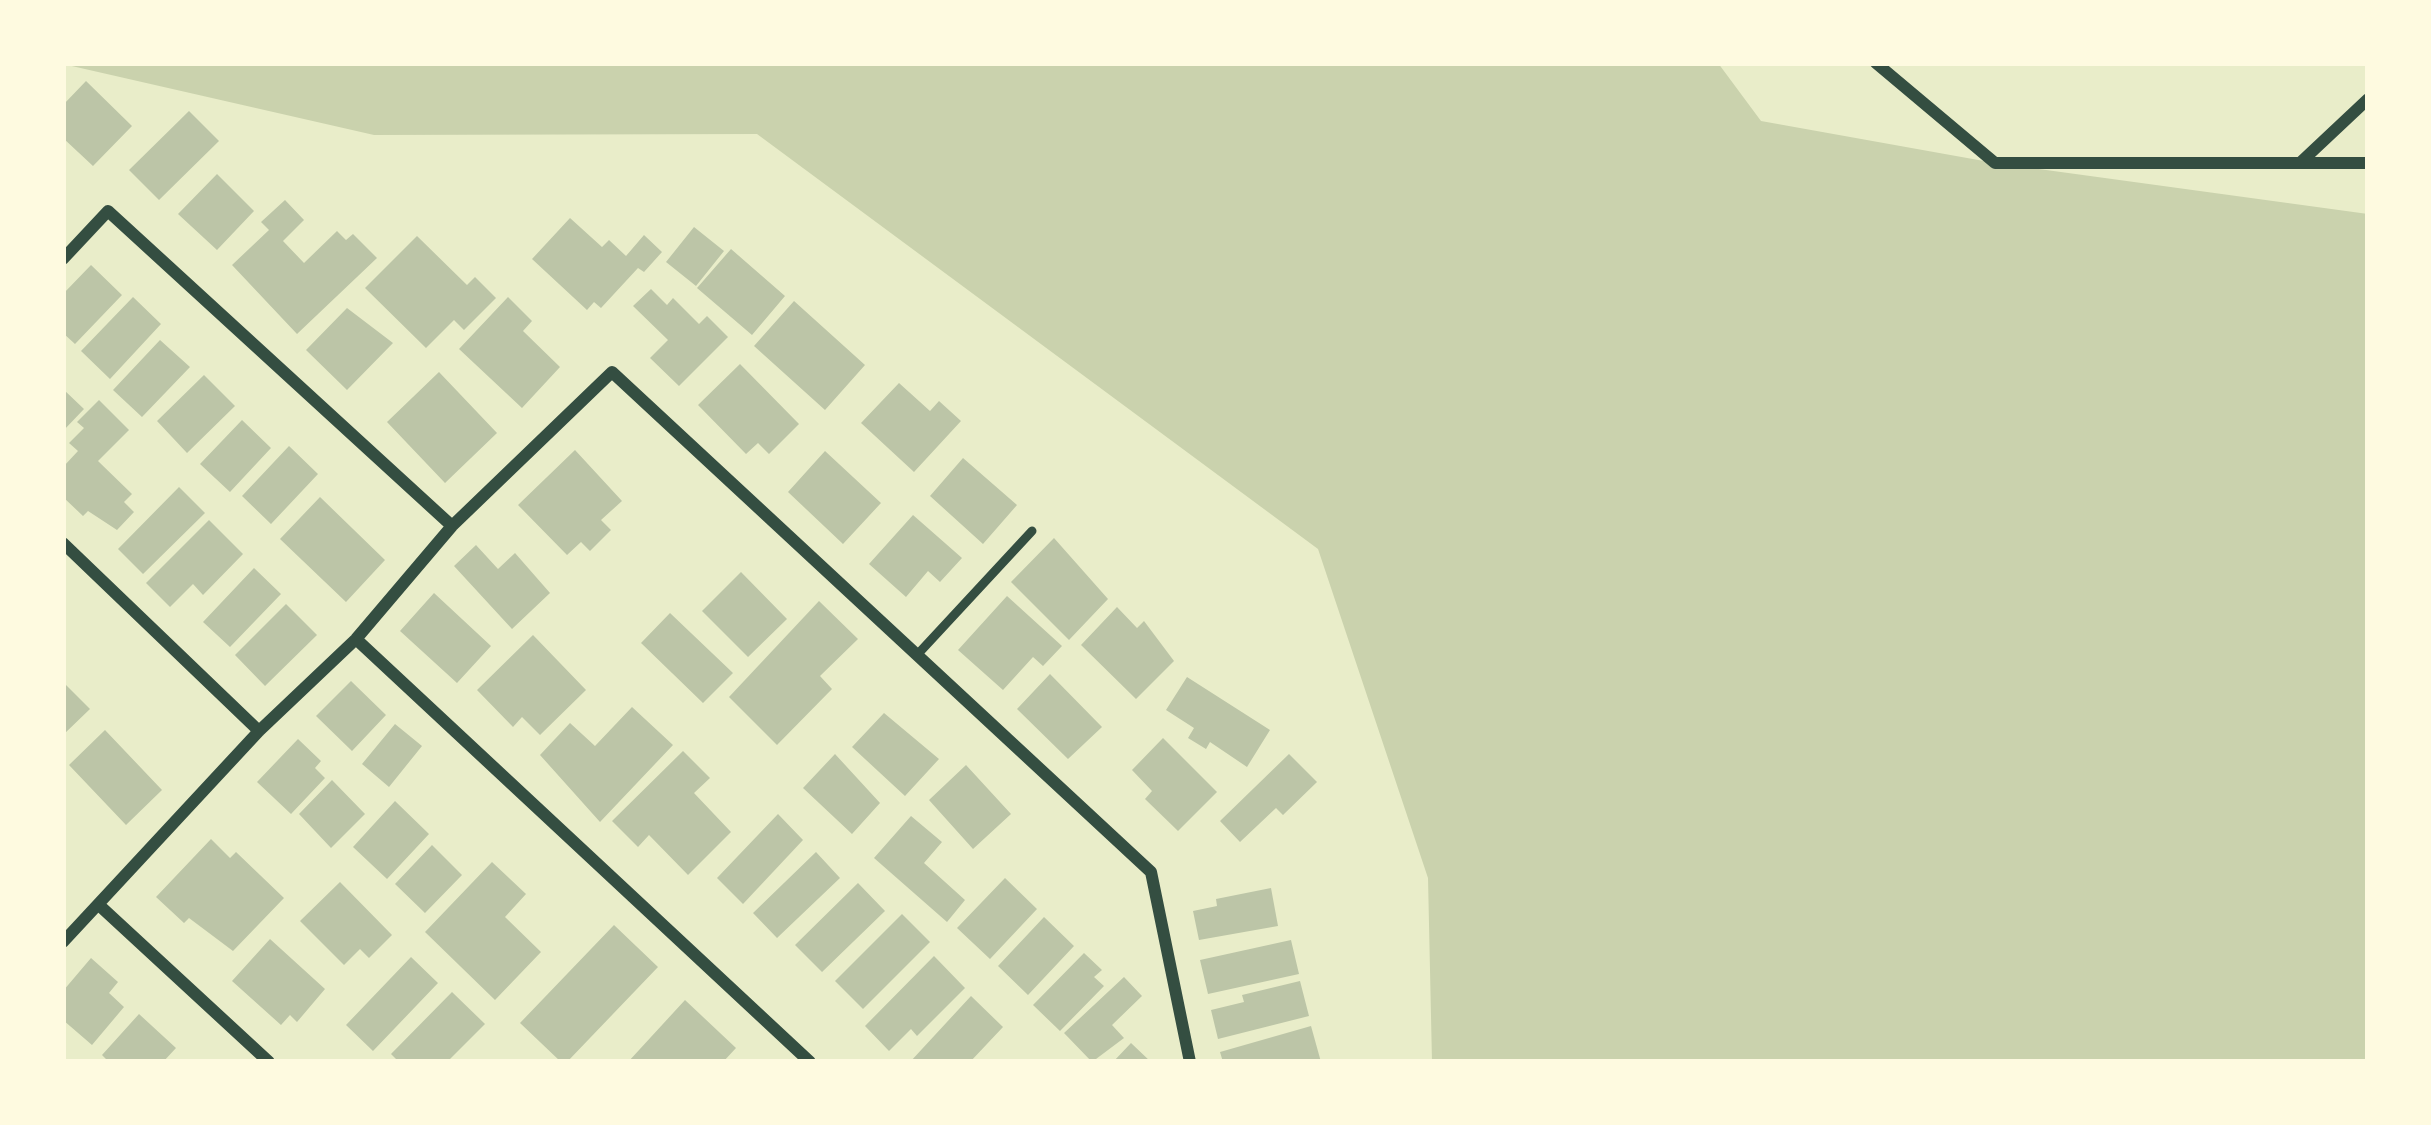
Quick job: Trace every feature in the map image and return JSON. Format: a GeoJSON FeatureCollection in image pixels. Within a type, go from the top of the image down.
{"type":"FeatureCollection","features":[{"type":"Feature","properties":{"kind":"street"},"geometry":{"type":"LineString","coordinates":[[1876,63],[1995,163],[2368,164]]}},
{"type":"Feature","properties":{"kind":"street"},"geometry":{"type":"LineString","coordinates":[[2302,161],[2368,99]]}},
{"type":"Feature","properties":{"kind":"street"},"geometry":{"type":"LineString","coordinates":[[63,259],[108,211],[452,526]]}},
{"type":"Feature","properties":{"kind":"street"},"geometry":{"type":"LineString","coordinates":[[63,942],[259,731],[356,639],[452,526],[612,372],[1151,872],[1190,1062]]}},
{"type":"Feature","properties":{"kind":"street"},"geometry":{"type":"LineString","coordinates":[[63,544],[259,731]]}},
{"type":"Feature","properties":{"kind":"street"},"geometry":{"type":"LineString","coordinates":[[356,639],[810,1062]]}},
{"type":"Feature","properties":{"kind":"street"},"geometry":{"type":"LineString","coordinates":[[100,905],[269,1062]]}},
{"type":"Feature","properties":{"kind":"lane"},"geometry":{"type":"LineString","coordinates":[[917,655],[1032,531]]}},
{"type":"Feature","properties":{"kind":"green space"},"geometry":{"type":"Polygon","coordinates":[[[1718,63],[1761,121],[1995,163],[2368,214],[2368,1062],[1432,1062],[1428,878],[1318,549],[757,134],[374,135],[63,64],[1718,63]]]}},
{"type":"Feature","properties":{"kind":"building"},"geometry":{"type":"Polygon","coordinates":[[[86,81],[132,126],[93,166],[63,138],[63,105],[86,81]]]}},
{"type":"Feature","properties":{"kind":"building"},"geometry":{"type":"Polygon","coordinates":[[[189,111],[219,141],[159,200],[129,170],[189,111]]]}},
{"type":"Feature","properties":{"kind":"building"},"geometry":{"type":"Polygon","coordinates":[[[217,174],[254,211],[217,250],[178,214],[217,174]]]}},
{"type":"Feature","properties":{"kind":"building"},"geometry":{"type":"Polygon","coordinates":[[[285,200],[304,220],[283,241],[304,263],[337,231],[346,240],[353,234],[377,258],[297,334],[232,265],[269,230],[261,222],[285,200]]]}},
{"type":"Feature","properties":{"kind":"building"},"geometry":{"type":"Polygon","coordinates":[[[570,218],[602,247],[609,240],[626,256],[644,235],[662,252],[644,272],[638,268],[601,308],[594,302],[587,310],[532,259],[570,218]]]}},
{"type":"Feature","properties":{"kind":"building"},"geometry":{"type":"Polygon","coordinates":[[[694,227],[724,251],[696,286],[666,262],[694,227]]]}},
{"type":"Feature","properties":{"kind":"building"},"geometry":{"type":"Polygon","coordinates":[[[417,236],[467,285],[475,277],[496,298],[464,330],[454,320],[426,348],[365,288],[417,236]]]}},
{"type":"Feature","properties":{"kind":"building"},"geometry":{"type":"Polygon","coordinates":[[[731,249],[785,296],[752,335],[697,288],[731,249]]]}},
{"type":"Feature","properties":{"kind":"building"},"geometry":{"type":"Polygon","coordinates":[[[91,265],[122,295],[75,344],[63,333],[63,294],[91,265]]]}},
{"type":"Feature","properties":{"kind":"building"},"geometry":{"type":"Polygon","coordinates":[[[651,289],[667,305],[673,298],[699,324],[707,316],[728,337],[679,386],[650,358],[668,340],[633,306],[651,289]]]}},
{"type":"Feature","properties":{"kind":"building"},"geometry":{"type":"Polygon","coordinates":[[[133,297],[161,324],[110,379],[81,351],[133,297]]]}},
{"type":"Feature","properties":{"kind":"building"},"geometry":{"type":"Polygon","coordinates":[[[508,297],[532,321],[523,331],[560,367],[522,408],[459,349],[508,297]]]}},
{"type":"Feature","properties":{"kind":"building"},"geometry":{"type":"Polygon","coordinates":[[[794,301],[865,365],[825,410],[754,346],[794,301]]]}},
{"type":"Feature","properties":{"kind":"building"},"geometry":{"type":"Polygon","coordinates":[[[347,308],[393,343],[347,390],[306,350],[347,308]]]}},
{"type":"Feature","properties":{"kind":"building"},"geometry":{"type":"Polygon","coordinates":[[[160,340],[190,367],[142,417],[113,390],[160,340]]]}},
{"type":"Feature","properties":{"kind":"building"},"geometry":{"type":"Polygon","coordinates":[[[740,364],[799,424],[769,454],[758,443],[746,454],[698,405],[740,364]]]}},
{"type":"Feature","properties":{"kind":"building"},"geometry":{"type":"Polygon","coordinates":[[[439,372],[497,433],[445,483],[387,422],[439,372]]]}},
{"type":"Feature","properties":{"kind":"building"},"geometry":{"type":"Polygon","coordinates":[[[204,375],[235,406],[187,453],[157,421],[204,375]]]}},
{"type":"Feature","properties":{"kind":"building"},"geometry":{"type":"Polygon","coordinates":[[[899,383],[930,411],[939,401],[961,421],[914,472],[861,423],[899,383]]]}},
{"type":"Feature","properties":{"kind":"building"},"geometry":{"type":"Polygon","coordinates":[[[63,389],[84,409],[63,431],[63,389]]]}},
{"type":"Feature","properties":{"kind":"building"},"geometry":{"type":"Polygon","coordinates":[[[99,400],[129,430],[98,461],[132,494],[124,502],[134,512],[117,530],[88,511],[83,516],[63,497],[63,467],[78,451],[69,443],[84,428],[77,422],[99,400]]]}},
{"type":"Feature","properties":{"kind":"building"},"geometry":{"type":"Polygon","coordinates":[[[242,420],[271,448],[230,492],[200,464],[242,420]]]}},
{"type":"Feature","properties":{"kind":"building"},"geometry":{"type":"Polygon","coordinates":[[[289,446],[318,474],[271,524],[242,496],[289,446]]]}},
{"type":"Feature","properties":{"kind":"building"},"geometry":{"type":"Polygon","coordinates":[[[575,450],[622,501],[601,520],[611,530],[590,551],[581,542],[567,555],[518,505],[575,450]]]}},
{"type":"Feature","properties":{"kind":"building"},"geometry":{"type":"Polygon","coordinates":[[[825,451],[881,503],[843,544],[788,492],[825,451]]]}},
{"type":"Feature","properties":{"kind":"building"},"geometry":{"type":"Polygon","coordinates":[[[963,458],[1017,505],[983,544],[930,496],[963,458]]]}},
{"type":"Feature","properties":{"kind":"building"},"geometry":{"type":"Polygon","coordinates":[[[179,487],[205,513],[143,574],[118,549],[179,487]]]}},
{"type":"Feature","properties":{"kind":"building"},"geometry":{"type":"Polygon","coordinates":[[[320,497],[385,560],[346,602],[280,539],[320,497]]]}},
{"type":"Feature","properties":{"kind":"building"},"geometry":{"type":"Polygon","coordinates":[[[913,515],[962,558],[940,582],[928,571],[906,597],[869,564],[913,515]]]}},
{"type":"Feature","properties":{"kind":"building"},"geometry":{"type":"Polygon","coordinates":[[[209,520],[243,554],[203,595],[193,584],[170,607],[146,583],[209,520]]]}},
{"type":"Feature","properties":{"kind":"building"},"geometry":{"type":"Polygon","coordinates":[[[1054,538],[1108,599],[1069,640],[1011,582],[1054,538]]]}},
{"type":"Feature","properties":{"kind":"building"},"geometry":{"type":"Polygon","coordinates":[[[476,545],[498,569],[515,553],[550,593],[512,629],[454,566],[476,545]]]}},
{"type":"Feature","properties":{"kind":"building"},"geometry":{"type":"Polygon","coordinates":[[[254,568],[281,594],[230,647],[203,622],[254,568]]]}},
{"type":"Feature","properties":{"kind":"building"},"geometry":{"type":"Polygon","coordinates":[[[741,572],[787,619],[748,657],[702,611],[741,572]]]}},
{"type":"Feature","properties":{"kind":"building"},"geometry":{"type":"Polygon","coordinates":[[[434,593],[491,646],[457,683],[400,631],[434,593]]]}},
{"type":"Feature","properties":{"kind":"building"},"geometry":{"type":"Polygon","coordinates":[[[1007,596],[1062,646],[1043,666],[1033,657],[1003,690],[958,650],[1007,596]]]}},
{"type":"Feature","properties":{"kind":"building"},"geometry":{"type":"Polygon","coordinates":[[[819,601],[858,639],[820,676],[832,689],[777,745],[729,697],[819,601]]]}},
{"type":"Feature","properties":{"kind":"building"},"geometry":{"type":"Polygon","coordinates":[[[286,604],[317,635],[265,686],[235,655],[286,604]]]}},
{"type":"Feature","properties":{"kind":"building"},"geometry":{"type":"Polygon","coordinates":[[[1117,607],[1137,628],[1144,621],[1174,661],[1136,699],[1081,645],[1117,607]]]}},
{"type":"Feature","properties":{"kind":"building"},"geometry":{"type":"Polygon","coordinates":[[[670,613],[733,673],[703,703],[641,643],[670,613]]]}},
{"type":"Feature","properties":{"kind":"building"},"geometry":{"type":"Polygon","coordinates":[[[533,635],[586,690],[540,735],[522,717],[513,727],[477,690],[533,635]]]}},
{"type":"Feature","properties":{"kind":"building"},"geometry":{"type":"Polygon","coordinates":[[[1050,674],[1102,727],[1068,759],[1017,709],[1050,674]]]}},
{"type":"Feature","properties":{"kind":"building"},"geometry":{"type":"Polygon","coordinates":[[[1187,677],[1270,730],[1247,767],[1210,742],[1206,749],[1188,738],[1194,728],[1166,710],[1187,677]]]}},
{"type":"Feature","properties":{"kind":"building"},"geometry":{"type":"Polygon","coordinates":[[[351,681],[386,715],[352,751],[316,716],[351,681]]]}},
{"type":"Feature","properties":{"kind":"building"},"geometry":{"type":"Polygon","coordinates":[[[63,682],[90,709],[63,735],[63,682]]]}},
{"type":"Feature","properties":{"kind":"building"},"geometry":{"type":"Polygon","coordinates":[[[632,707],[673,745],[600,822],[540,755],[570,723],[595,746],[632,707]]]}},
{"type":"Feature","properties":{"kind":"building"},"geometry":{"type":"Polygon","coordinates":[[[884,713],[939,759],[905,796],[852,747],[884,713]]]}},
{"type":"Feature","properties":{"kind":"building"},"geometry":{"type":"Polygon","coordinates":[[[395,724],[422,746],[389,787],[362,764],[395,724]]]}},
{"type":"Feature","properties":{"kind":"building"},"geometry":{"type":"Polygon","coordinates":[[[105,730],[162,790],[126,825],[69,765],[105,730]]]}},
{"type":"Feature","properties":{"kind":"building"},"geometry":{"type":"Polygon","coordinates":[[[1163,738],[1217,792],[1178,831],[1145,799],[1152,791],[1132,770],[1163,738]]]}},
{"type":"Feature","properties":{"kind":"building"},"geometry":{"type":"Polygon","coordinates":[[[298,739],[321,761],[315,768],[325,778],[291,814],[257,782],[298,739]]]}},
{"type":"Feature","properties":{"kind":"building"},"geometry":{"type":"Polygon","coordinates":[[[683,751],[710,778],[694,793],[731,832],[688,875],[649,835],[638,847],[612,821],[683,751]]]}},
{"type":"Feature","properties":{"kind":"building"},"geometry":{"type":"Polygon","coordinates":[[[835,754],[880,803],[852,834],[803,788],[835,754]]]}},
{"type":"Feature","properties":{"kind":"building"},"geometry":{"type":"Polygon","coordinates":[[[1289,754],[1317,782],[1283,815],[1276,808],[1240,842],[1220,821],[1289,754]]]}},
{"type":"Feature","properties":{"kind":"building"},"geometry":{"type":"Polygon","coordinates":[[[966,765],[1011,814],[973,849],[929,800],[966,765]]]}},
{"type":"Feature","properties":{"kind":"building"},"geometry":{"type":"Polygon","coordinates":[[[332,780],[365,814],[331,848],[299,814],[332,780]]]}},
{"type":"Feature","properties":{"kind":"building"},"geometry":{"type":"Polygon","coordinates":[[[395,801],[429,834],[387,879],[353,847],[395,801]]]}},
{"type":"Feature","properties":{"kind":"building"},"geometry":{"type":"Polygon","coordinates":[[[778,814],[803,840],[743,904],[717,878],[778,814]]]}},
{"type":"Feature","properties":{"kind":"building"},"geometry":{"type":"Polygon","coordinates":[[[911,816],[942,842],[924,863],[965,900],[947,922],[874,858],[911,816]]]}},
{"type":"Feature","properties":{"kind":"building"},"geometry":{"type":"Polygon","coordinates":[[[211,839],[230,858],[236,852],[284,898],[233,951],[189,918],[184,923],[156,897],[211,839]]]}},
{"type":"Feature","properties":{"kind":"building"},"geometry":{"type":"Polygon","coordinates":[[[432,845],[462,875],[425,913],[395,884],[432,845]]]}},
{"type":"Feature","properties":{"kind":"building"},"geometry":{"type":"Polygon","coordinates":[[[816,852],[840,878],[777,938],[753,913],[816,852]]]}},
{"type":"Feature","properties":{"kind":"building"},"geometry":{"type":"Polygon","coordinates":[[[492,862],[526,894],[505,917],[541,952],[495,1000],[425,932],[492,862]]]}},
{"type":"Feature","properties":{"kind":"building"},"geometry":{"type":"Polygon","coordinates":[[[1005,878],[1037,909],[990,959],[957,928],[1005,878]]]}},
{"type":"Feature","properties":{"kind":"building"},"geometry":{"type":"Polygon","coordinates":[[[340,882],[392,935],[369,958],[360,949],[344,965],[300,921],[340,882]]]}},
{"type":"Feature","properties":{"kind":"building"},"geometry":{"type":"Polygon","coordinates":[[[858,883],[885,911],[822,972],[795,945],[858,883]]]}},
{"type":"Feature","properties":{"kind":"building"},"geometry":{"type":"Polygon","coordinates":[[[1271,888],[1278,926],[1199,940],[1193,911],[1217,906],[1216,899],[1271,888]]]}},
{"type":"Feature","properties":{"kind":"building"},"geometry":{"type":"Polygon","coordinates":[[[902,914],[930,942],[863,1009],[835,981],[902,914]]]}},
{"type":"Feature","properties":{"kind":"building"},"geometry":{"type":"Polygon","coordinates":[[[1044,917],[1074,946],[1028,995],[998,966],[1044,917]]]}},
{"type":"Feature","properties":{"kind":"building"},"geometry":{"type":"Polygon","coordinates":[[[614,925],[658,967],[567,1062],[561,1062],[520,1023],[614,925]]]}},
{"type":"Feature","properties":{"kind":"building"},"geometry":{"type":"Polygon","coordinates":[[[270,939],[325,989],[297,1022],[290,1015],[281,1025],[232,981],[270,939]]]}},
{"type":"Feature","properties":{"kind":"building"},"geometry":{"type":"Polygon","coordinates":[[[1291,940],[1299,974],[1208,994],[1200,960],[1291,940]]]}},
{"type":"Feature","properties":{"kind":"building"},"geometry":{"type":"Polygon","coordinates":[[[1084,953],[1102,970],[1094,977],[1104,986],[1060,1031],[1033,1005],[1084,953]]]}},
{"type":"Feature","properties":{"kind":"building"},"geometry":{"type":"Polygon","coordinates":[[[934,956],[965,988],[917,1036],[911,1029],[889,1051],[865,1026],[934,956]]]}},
{"type":"Feature","properties":{"kind":"building"},"geometry":{"type":"Polygon","coordinates":[[[411,957],[438,983],[373,1051],[346,1025],[411,957]]]}},
{"type":"Feature","properties":{"kind":"building"},"geometry":{"type":"Polygon","coordinates":[[[91,958],[118,982],[109,993],[124,1007],[92,1045],[63,1020],[63,991],[91,958]]]}},
{"type":"Feature","properties":{"kind":"building"},"geometry":{"type":"Polygon","coordinates":[[[1124,977],[1142,996],[1112,1025],[1124,1038],[1092,1062],[1064,1033],[1124,977]]]}},
{"type":"Feature","properties":{"kind":"building"},"geometry":{"type":"Polygon","coordinates":[[[1300,981],[1309,1016],[1218,1039],[1211,1010],[1244,1002],[1242,995],[1300,981]]]}},
{"type":"Feature","properties":{"kind":"building"},"geometry":{"type":"Polygon","coordinates":[[[452,992],[485,1024],[447,1062],[399,1062],[391,1054],[452,992]]]}},
{"type":"Feature","properties":{"kind":"building"},"geometry":{"type":"Polygon","coordinates":[[[971,996],[1003,1027],[970,1062],[910,1062],[971,996]]]}},
{"type":"Feature","properties":{"kind":"building"},"geometry":{"type":"Polygon","coordinates":[[[685,1000],[736,1048],[723,1062],[628,1062],[685,1000]]]}},
{"type":"Feature","properties":{"kind":"building"},"geometry":{"type":"Polygon","coordinates":[[[139,1014],[176,1048],[163,1062],[109,1062],[102,1055],[139,1014]]]}},
{"type":"Feature","properties":{"kind":"building"},"geometry":{"type":"Polygon","coordinates":[[[1311,1026],[1321,1062],[1223,1062],[1220,1052],[1311,1026]]]}},
{"type":"Feature","properties":{"kind":"building"},"geometry":{"type":"Polygon","coordinates":[[[1131,1043],[1151,1062],[1113,1062],[1131,1043]]]}}]}
